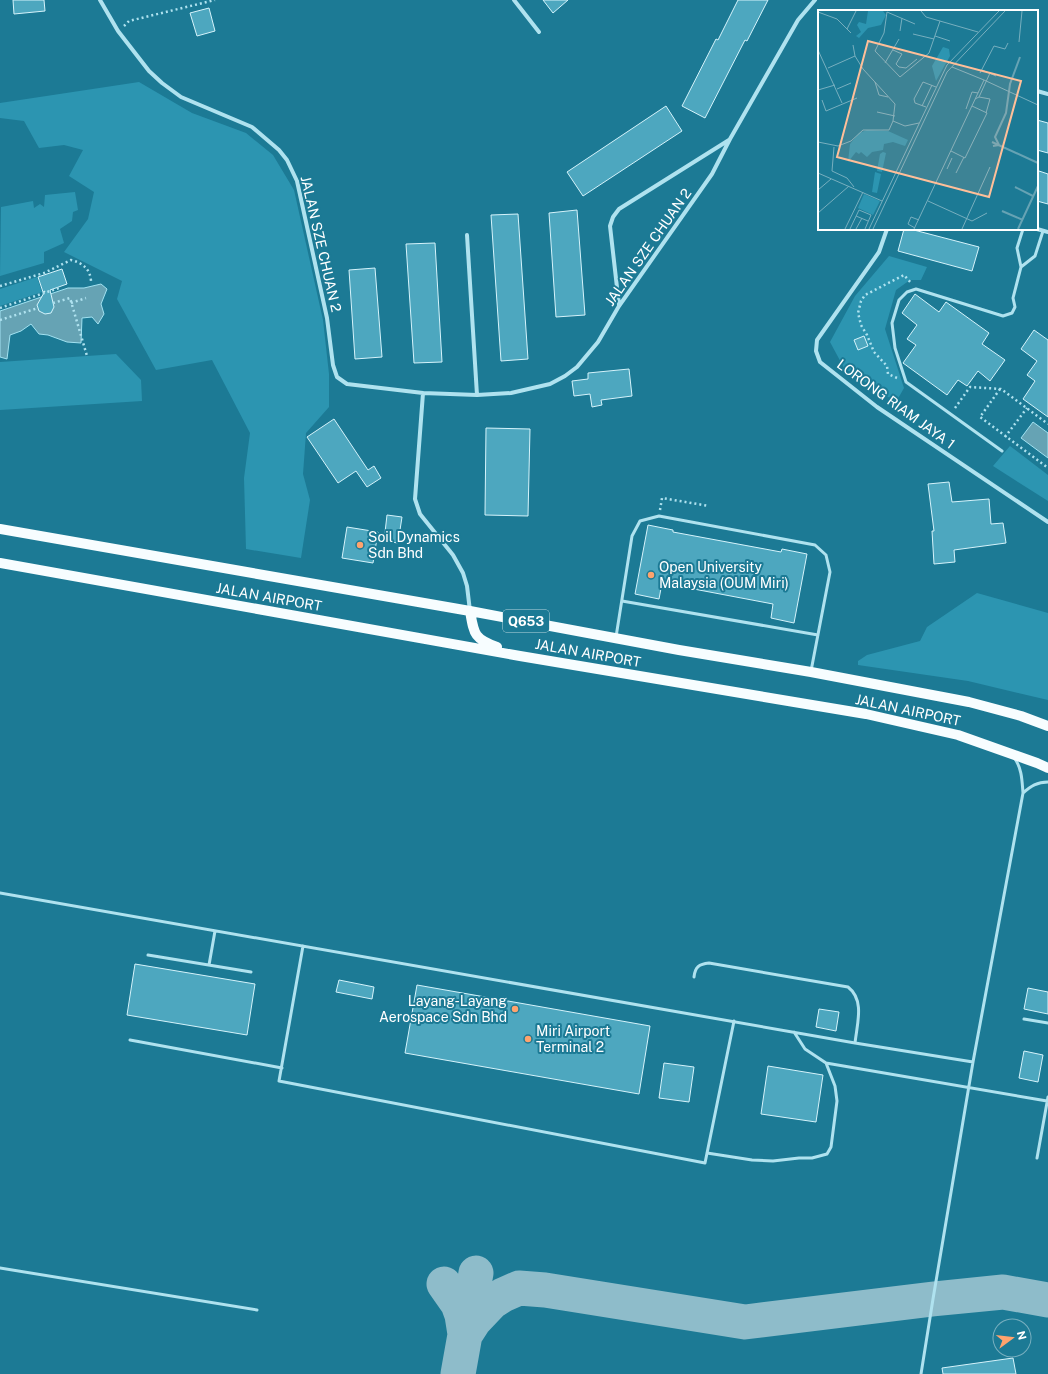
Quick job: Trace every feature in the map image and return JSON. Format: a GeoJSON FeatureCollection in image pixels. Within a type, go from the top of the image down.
{"type":"FeatureCollection","features":[{"type":"Feature","properties":{"kind":"main road","name":"JALAN AIRPORT"},"geometry":{"type":"LineString","coordinates":[[0,529],[470,611],[616,639],[811,672],[969,702],[1021,716],[1048,726]]}},
{"type":"Feature","properties":{"kind":"main road","name":"JALAN AIRPORT"},"geometry":{"type":"LineString","coordinates":[[0,563],[520,656],[866,714],[958,735],[1038,763],[1048,768]]}},
{"type":"Feature","properties":{"kind":"main road"},"geometry":{"type":"LineString","coordinates":[[470,611],[474,632],[485,643],[520,656]]}},
{"type":"Feature","properties":{"kind":"street","name":"JALAN SZE CHUAN 2"},"geometry":{"type":"LineString","coordinates":[[100,0],[118,30],[149,71],[162,83],[181,97],[252,127],[279,150],[287,160],[297,181],[327,318],[333,365],[337,376],[347,384],[424,393],[477,395],[511,393],[550,384],[565,376],[577,367],[598,342],[619,306],[712,174],[730,139],[798,20],[815,0]]}},
{"type":"Feature","properties":{"kind":"street"},"geometry":{"type":"LineString","coordinates":[[514,0],[539,32]]}},
{"type":"Feature","properties":{"kind":"street"},"geometry":{"type":"LineString","coordinates":[[1038,91],[1048,94]]}},
{"type":"Feature","properties":{"kind":"street"},"geometry":{"type":"LineString","coordinates":[[619,306],[610,226],[613,217],[619,209],[730,139]]}},
{"type":"Feature","properties":{"kind":"street"},"geometry":{"type":"LineString","coordinates":[[1038,229],[1048,232]]}},
{"type":"Feature","properties":{"kind":"street","name":"LORONG RIAM JAYA 1"},"geometry":{"type":"LineString","coordinates":[[887,230],[879,252],[817,340],[816,351],[820,362],[876,407],[1048,522]]}},
{"type":"Feature","properties":{"kind":"street"},"geometry":{"type":"LineString","coordinates":[[467,235],[477,395]]}},
{"type":"Feature","properties":{"kind":"street"},"geometry":{"type":"LineString","coordinates":[[424,393],[415,499],[420,514],[453,555],[463,573],[467,586],[470,611]]}},
{"type":"Feature","properties":{"kind":"lane"},"geometry":{"type":"LineString","coordinates":[[1002,451],[906,382],[895,348],[892,323],[899,300],[907,292],[916,289],[1003,316],[1012,313],[1015,307],[1013,298],[1021,267],[1017,248],[1023,230]]}},
{"type":"Feature","properties":{"kind":"lane"},"geometry":{"type":"LineString","coordinates":[[1021,267],[1035,256],[1043,231]]}},
{"type":"Feature","properties":{"kind":"lane"},"geometry":{"type":"LineString","coordinates":[[616,639],[632,536],[640,521],[659,516],[815,545],[826,555],[830,572],[811,672]]}},
{"type":"Feature","properties":{"kind":"lane"},"geometry":{"type":"LineString","coordinates":[[622,601],[818,635]]}},
{"type":"Feature","properties":{"kind":"lane"},"geometry":{"type":"LineString","coordinates":[[922,1374],[934,1291],[973,1062],[1023,793],[1022,777],[1018,764],[1012,754]]}},
{"type":"Feature","properties":{"kind":"lane"},"geometry":{"type":"LineString","coordinates":[[1023,793],[1032,786],[1041,782],[1048,782]]}},
{"type":"Feature","properties":{"kind":"lane"},"geometry":{"type":"LineString","coordinates":[[0,893],[855,1043],[973,1062]]}},
{"type":"Feature","properties":{"kind":"lane"},"geometry":{"type":"LineString","coordinates":[[209,965],[215,931]]}},
{"type":"Feature","properties":{"kind":"lane"},"geometry":{"type":"LineString","coordinates":[[303,946],[279,1081],[705,1163],[734,1021]]}},
{"type":"Feature","properties":{"kind":"lane"},"geometry":{"type":"LineString","coordinates":[[148,955],[251,972]]}},
{"type":"Feature","properties":{"kind":"lane"},"geometry":{"type":"LineString","coordinates":[[694,977],[694,970],[698,966],[709,963],[848,987],[858,998],[859,1008],[855,1043]]}},
{"type":"Feature","properties":{"kind":"lane"},"geometry":{"type":"LineString","coordinates":[[1024,1019],[1048,1023]]}},
{"type":"Feature","properties":{"kind":"lane"},"geometry":{"type":"LineString","coordinates":[[794,1032],[805,1049],[826,1063],[1047,1101]]}},
{"type":"Feature","properties":{"kind":"lane"},"geometry":{"type":"LineString","coordinates":[[130,1040],[282,1068]]}},
{"type":"Feature","properties":{"kind":"lane"},"geometry":{"type":"LineString","coordinates":[[707,1153],[752,1160],[773,1161],[812,1158],[827,1154],[831,1147],[837,1101],[835,1086],[826,1063]]}},
{"type":"Feature","properties":{"kind":"lane"},"geometry":{"type":"LineString","coordinates":[[1037,1158],[1048,1097]]}},
{"type":"Feature","properties":{"kind":"lane"},"geometry":{"type":"LineString","coordinates":[[0,1268],[257,1310]]}},
{"type":"Feature","properties":{"kind":"path"},"geometry":{"type":"LineString","coordinates":[[118,30],[129,21],[215,0]]}},
{"type":"Feature","properties":{"kind":"path"},"geometry":{"type":"LineString","coordinates":[[0,286],[44,273],[71,260],[82,263],[91,276],[91,281]]}},
{"type":"Feature","properties":{"kind":"path"},"geometry":{"type":"LineString","coordinates":[[906,382],[888,374],[886,366],[874,352],[867,335],[861,326],[858,313],[860,301],[865,295],[904,275],[916,289]]}},
{"type":"Feature","properties":{"kind":"path"},"geometry":{"type":"LineString","coordinates":[[0,308],[59,288],[60,286]]}},
{"type":"Feature","properties":{"kind":"path"},"geometry":{"type":"LineString","coordinates":[[53,303],[70,298],[87,356]]}},
{"type":"Feature","properties":{"kind":"path"},"geometry":{"type":"LineString","coordinates":[[71,303],[86,298]]}},
{"type":"Feature","properties":{"kind":"path"},"geometry":{"type":"LineString","coordinates":[[0,320],[38,308]]}},
{"type":"Feature","properties":{"kind":"path"},"geometry":{"type":"LineString","coordinates":[[951,414],[970,387],[1001,388],[1048,424]]}},
{"type":"Feature","properties":{"kind":"path"},"geometry":{"type":"LineString","coordinates":[[1001,388],[980,417],[1048,468]]}},
{"type":"Feature","properties":{"kind":"path"},"geometry":{"type":"LineString","coordinates":[[1005,436],[1027,408]]}},
{"type":"Feature","properties":{"kind":"path"},"geometry":{"type":"LineString","coordinates":[[659,516],[662,498],[709,506]]}},
{"type":"Feature","properties":{"kind":"shaded area"},"geometry":{"type":"Polygon","coordinates":[[[139,82],[192,113],[246,133],[273,155],[294,190],[323,320],[329,374],[329,407],[306,433],[303,474],[310,500],[301,558],[246,549],[244,478],[250,433],[212,360],[156,370],[117,299],[122,281],[64,252],[88,219],[94,192],[69,176],[83,150],[64,145],[39,148],[24,121],[0,118],[0,103],[139,82]]]}},
{"type":"Feature","properties":{"kind":"shaded area"},"geometry":{"type":"Polygon","coordinates":[[[75,192],[78,210],[73,212],[72,221],[60,229],[64,243],[44,252],[44,263],[0,276],[1,207],[33,201],[34,208],[40,204],[44,207],[45,195],[75,192]]]}},
{"type":"Feature","properties":{"kind":"shaded area"},"geometry":{"type":"Polygon","coordinates":[[[889,256],[927,267],[921,280],[910,280],[896,290],[885,329],[904,388],[896,402],[844,368],[830,342],[855,296],[889,256]]]}},
{"type":"Feature","properties":{"kind":"shaded area"},"geometry":{"type":"Polygon","coordinates":[[[37,277],[42,292],[0,306],[0,289],[37,277]]]}},
{"type":"Feature","properties":{"kind":"shaded area"},"geometry":{"type":"Polygon","coordinates":[[[101,284],[107,289],[101,304],[104,314],[98,324],[92,317],[82,318],[81,343],[67,342],[48,335],[39,334],[31,324],[21,331],[10,335],[7,359],[0,357],[0,311],[68,288],[84,288],[101,284]]]}},
{"type":"Feature","properties":{"kind":"shaded area"},"geometry":{"type":"Polygon","coordinates":[[[116,354],[141,380],[142,401],[0,410],[0,362],[116,354]]]}},
{"type":"Feature","properties":{"kind":"shaded area"},"geometry":{"type":"Polygon","coordinates":[[[1033,422],[1048,433],[1048,458],[1021,438],[1033,422]]]}},
{"type":"Feature","properties":{"kind":"shaded area"},"geometry":{"type":"Polygon","coordinates":[[[1010,446],[1048,475],[1048,501],[993,466],[1010,446]]]}},
{"type":"Feature","properties":{"kind":"shaded area"},"geometry":{"type":"Polygon","coordinates":[[[977,593],[1048,613],[1048,700],[968,681],[858,665],[858,661],[867,655],[920,641],[927,627],[977,593]]]}},
{"type":"Feature","properties":{"kind":"building"},"geometry":{"type":"Polygon","coordinates":[[[13,0],[44,0],[45,11],[14,14],[13,0]]]}},
{"type":"Feature","properties":{"kind":"building"},"geometry":{"type":"Polygon","coordinates":[[[543,0],[568,0],[553,13],[543,0]]]}},
{"type":"Feature","properties":{"kind":"building"},"geometry":{"type":"Polygon","coordinates":[[[738,0],[768,0],[747,41],[745,40],[705,118],[682,106],[716,39],[718,40],[738,0]]]}},
{"type":"Feature","properties":{"kind":"building"},"geometry":{"type":"Polygon","coordinates":[[[209,8],[215,31],[197,36],[190,13],[209,8]]]}},
{"type":"Feature","properties":{"kind":"building"},"geometry":{"type":"Polygon","coordinates":[[[666,106],[682,131],[583,196],[567,172],[666,106]]]}},
{"type":"Feature","properties":{"kind":"building"},"geometry":{"type":"Polygon","coordinates":[[[1038,120],[1048,123],[1048,153],[1038,150],[1038,120]]]}},
{"type":"Feature","properties":{"kind":"building"},"geometry":{"type":"Polygon","coordinates":[[[1039,171],[1048,174],[1048,204],[1038,201],[1039,171]]]}},
{"type":"Feature","properties":{"kind":"building"},"geometry":{"type":"Polygon","coordinates":[[[577,210],[585,315],[556,317],[549,213],[577,210]]]}},
{"type":"Feature","properties":{"kind":"building"},"geometry":{"type":"Polygon","coordinates":[[[518,214],[528,359],[501,361],[491,215],[518,214]]]}},
{"type":"Feature","properties":{"kind":"building"},"geometry":{"type":"Polygon","coordinates":[[[904,230],[914,230],[979,247],[972,271],[898,251],[904,230]]]}},
{"type":"Feature","properties":{"kind":"building"},"geometry":{"type":"Polygon","coordinates":[[[435,243],[442,362],[414,363],[406,244],[435,243]]]}},
{"type":"Feature","properties":{"kind":"building"},"geometry":{"type":"Polygon","coordinates":[[[375,268],[382,357],[355,359],[349,270],[375,268]]]}},
{"type":"Feature","properties":{"kind":"building"},"geometry":{"type":"Polygon","coordinates":[[[62,269],[67,284],[50,290],[54,307],[51,313],[45,314],[39,311],[37,305],[45,291],[43,292],[38,277],[62,269]]]}},
{"type":"Feature","properties":{"kind":"building"},"geometry":{"type":"Polygon","coordinates":[[[915,294],[939,312],[946,302],[989,333],[982,344],[1005,360],[990,381],[978,371],[967,386],[958,380],[947,395],[903,363],[916,345],[907,339],[917,325],[902,313],[915,294]]]}},
{"type":"Feature","properties":{"kind":"building"},"geometry":{"type":"Polygon","coordinates":[[[1034,330],[1048,340],[1048,417],[1023,399],[1035,381],[1027,375],[1037,361],[1021,349],[1034,330]]]}},
{"type":"Feature","properties":{"kind":"building"},"geometry":{"type":"Polygon","coordinates":[[[864,336],[868,346],[858,350],[854,340],[864,336]]]}},
{"type":"Feature","properties":{"kind":"building"},"geometry":{"type":"Polygon","coordinates":[[[629,369],[632,396],[601,400],[602,405],[592,407],[590,394],[574,396],[572,381],[588,379],[588,373],[629,369]]]}},
{"type":"Feature","properties":{"kind":"building"},"geometry":{"type":"Polygon","coordinates":[[[334,419],[368,470],[374,466],[381,478],[367,487],[356,471],[338,483],[307,437],[334,419]]]}},
{"type":"Feature","properties":{"kind":"building"},"geometry":{"type":"Polygon","coordinates":[[[486,428],[530,429],[528,516],[485,515],[486,428]]]}},
{"type":"Feature","properties":{"kind":"building"},"geometry":{"type":"Polygon","coordinates":[[[949,482],[952,502],[989,499],[991,524],[1003,523],[1006,543],[954,550],[955,562],[934,564],[932,531],[934,531],[928,484],[949,482]]]}},
{"type":"Feature","properties":{"kind":"building"},"geometry":{"type":"Polygon","coordinates":[[[387,515],[402,517],[398,543],[384,541],[387,515]]]}},
{"type":"Feature","properties":{"kind":"building"},"geometry":{"type":"Polygon","coordinates":[[[648,525],[673,530],[673,532],[781,552],[782,549],[807,554],[794,623],[771,618],[773,604],[662,583],[659,599],[635,594],[648,525]]]}},
{"type":"Feature","properties":{"kind":"building","name":"Soil Dynamics Sdn Bhd"},"geometry":{"type":"Polygon","coordinates":[[[347,527],[378,532],[373,563],[342,558],[347,527]]]}},
{"type":"Feature","properties":{"kind":"building"},"geometry":{"type":"Polygon","coordinates":[[[135,964],[255,984],[247,1035],[127,1015],[135,964]]]}},
{"type":"Feature","properties":{"kind":"building"},"geometry":{"type":"Polygon","coordinates":[[[339,980],[374,987],[372,999],[336,992],[339,980]]]}},
{"type":"Feature","properties":{"kind":"building","name":"Miri Airport Terminal 2"},"geometry":{"type":"Polygon","coordinates":[[[417,985],[650,1026],[639,1094],[405,1053],[417,985]]]}},
{"type":"Feature","properties":{"kind":"building"},"geometry":{"type":"Polygon","coordinates":[[[1028,988],[1048,992],[1048,1014],[1024,1009],[1028,988]]]}},
{"type":"Feature","properties":{"kind":"building"},"geometry":{"type":"Polygon","coordinates":[[[819,1009],[839,1012],[836,1031],[816,1027],[819,1009]]]}},
{"type":"Feature","properties":{"kind":"building"},"geometry":{"type":"Polygon","coordinates":[[[1024,1051],[1043,1055],[1038,1082],[1019,1078],[1024,1051]]]}},
{"type":"Feature","properties":{"kind":"building"},"geometry":{"type":"Polygon","coordinates":[[[664,1063],[694,1067],[689,1102],[659,1098],[664,1063]]]}},
{"type":"Feature","properties":{"kind":"building"},"geometry":{"type":"Polygon","coordinates":[[[768,1066],[823,1075],[816,1122],[761,1114],[768,1066]]]}},
{"type":"Feature","properties":{"kind":"building"},"geometry":{"type":"Polygon","coordinates":[[[1013,1358],[1016,1374],[943,1374],[942,1368],[1013,1358]]]}},
{"type":"Feature","properties":{"kind":"taxiway"},"geometry":{"type":"LineString","coordinates":[[458,1374],[476,1273]]}},
{"type":"Feature","properties":{"kind":"taxiway"},"geometry":{"type":"LineString","coordinates":[[444,1284],[458,1304],[462,1315],[465,1334]]}},
{"type":"Feature","properties":{"kind":"taxiway"},"geometry":{"type":"LineString","coordinates":[[465,1335],[474,1321],[492,1302],[519,1288],[545,1290],[745,1322],[1003,1292],[1048,1300]]}},
{"type":"Feature","properties":{"kind":"place","name":"Soil Dynamics Sdn Bhd"},"geometry":{"type":"Point","coordinates":[360,545]}},
{"type":"Feature","properties":{"kind":"place","name":"Open University Malaysia (OUM Miri)"},"geometry":{"type":"Point","coordinates":[651,575]}},
{"type":"Feature","properties":{"kind":"place","name":"Layang-Layang Aerospace Sdn Bhd"},"geometry":{"type":"Point","coordinates":[515,1009]}},
{"type":"Feature","properties":{"kind":"place","name":"Miri Airport Terminal 2"},"geometry":{"type":"Point","coordinates":[528,1039]}}]}
